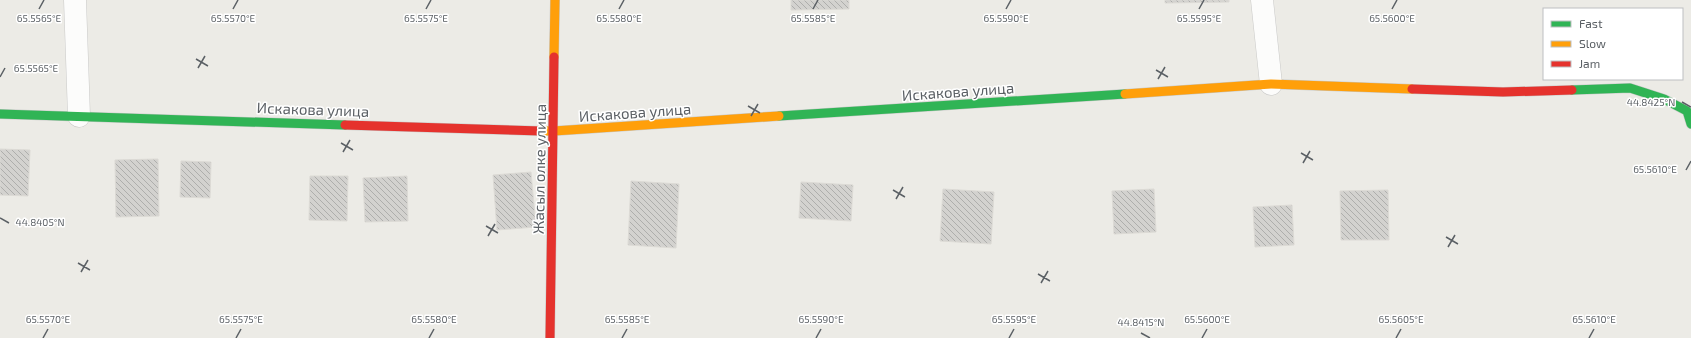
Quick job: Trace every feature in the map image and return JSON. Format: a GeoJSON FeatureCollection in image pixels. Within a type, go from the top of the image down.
{"type":"FeatureCollection","features":[{"type":"Feature","properties":{"kind":"street"},"geometry":{"type":"LineString","coordinates":[[75,0],[79,116]]}},
{"type":"Feature","properties":{"kind":"street","name":"Жасыл олке улица"},"geometry":{"type":"LineString","coordinates":[[550,338],[555,0]]}},
{"type":"Feature","properties":{"kind":"street"},"geometry":{"type":"LineString","coordinates":[[1262,0],[1271,84]]}},
{"type":"Feature","properties":{"kind":"street","name":"Искакова улица"},"geometry":{"type":"LineString","coordinates":[[0,114],[554,131],[1271,84],[1503,92],[1630,88],[1664,99],[1686,110],[1691,124]]}},
{"type":"Feature","properties":{"kind":"building"},"geometry":{"type":"Polygon","coordinates":[[[791,0],[849,0],[849,9],[791,10],[791,0]]]}},
{"type":"Feature","properties":{"kind":"building"},"geometry":{"type":"Polygon","coordinates":[[[1165,0],[1229,0],[1229,2],[1165,3],[1165,0]]]}},
{"type":"Feature","properties":{"kind":"building"},"geometry":{"type":"Polygon","coordinates":[[[0,149],[30,150],[28,196],[0,195],[0,149]]]}},
{"type":"Feature","properties":{"kind":"building"},"geometry":{"type":"Polygon","coordinates":[[[158,159],[159,216],[116,217],[115,160],[158,159]]]}},
{"type":"Feature","properties":{"kind":"building"},"geometry":{"type":"Polygon","coordinates":[[[181,161],[211,162],[210,198],[180,197],[181,161]]]}},
{"type":"Feature","properties":{"kind":"building"},"geometry":{"type":"Polygon","coordinates":[[[531,172],[536,227],[497,230],[493,175],[531,172]]]}},
{"type":"Feature","properties":{"kind":"building"},"geometry":{"type":"Polygon","coordinates":[[[310,176],[348,176],[347,221],[309,220],[310,176]]]}},
{"type":"Feature","properties":{"kind":"building"},"geometry":{"type":"Polygon","coordinates":[[[407,176],[408,221],[365,222],[363,178],[407,176]]]}},
{"type":"Feature","properties":{"kind":"building"},"geometry":{"type":"Polygon","coordinates":[[[631,181],[679,184],[676,248],[628,245],[631,181]]]}},
{"type":"Feature","properties":{"kind":"building"},"geometry":{"type":"Polygon","coordinates":[[[801,182],[853,185],[851,221],[799,218],[801,182]]]}},
{"type":"Feature","properties":{"kind":"building"},"geometry":{"type":"Polygon","coordinates":[[[943,189],[994,192],[991,244],[940,241],[943,189]]]}},
{"type":"Feature","properties":{"kind":"building"},"geometry":{"type":"Polygon","coordinates":[[[1154,189],[1156,232],[1114,234],[1112,191],[1154,189]]]}},
{"type":"Feature","properties":{"kind":"building"},"geometry":{"type":"Polygon","coordinates":[[[1388,190],[1389,240],[1341,240],[1340,191],[1388,190]]]}},
{"type":"Feature","properties":{"kind":"building"},"geometry":{"type":"Polygon","coordinates":[[[1292,205],[1294,245],[1255,247],[1253,207],[1292,205]]]}},
{"type":"Feature","properties":{"kind":"traffic: fast"},"geometry":{"type":"LineString","coordinates":[[1572,90],[1630,88],[1664,99],[1687,111],[1691,124]]}},
{"type":"Feature","properties":{"kind":"traffic: fast"},"geometry":{"type":"LineString","coordinates":[[779,116],[1125,94]]}},
{"type":"Feature","properties":{"kind":"traffic: fast"},"geometry":{"type":"LineString","coordinates":[[0,114],[345,125]]}},
{"type":"Feature","properties":{"kind":"traffic: slow"},"geometry":{"type":"LineString","coordinates":[[554,57],[555,0]]}},
{"type":"Feature","properties":{"kind":"traffic: slow"},"geometry":{"type":"LineString","coordinates":[[1125,94],[1271,84],[1412,89]]}},
{"type":"Feature","properties":{"kind":"traffic: slow"},"geometry":{"type":"LineString","coordinates":[[541,131],[779,116]]}},
{"type":"Feature","properties":{"kind":"traffic: jam"},"geometry":{"type":"LineString","coordinates":[[550,338],[554,57]]}},
{"type":"Feature","properties":{"kind":"traffic: jam"},"geometry":{"type":"LineString","coordinates":[[1412,89],[1503,92],[1572,90]]}},
{"type":"Feature","properties":{"kind":"traffic: jam"},"geometry":{"type":"LineString","coordinates":[[345,125],[541,131]]}}]}
